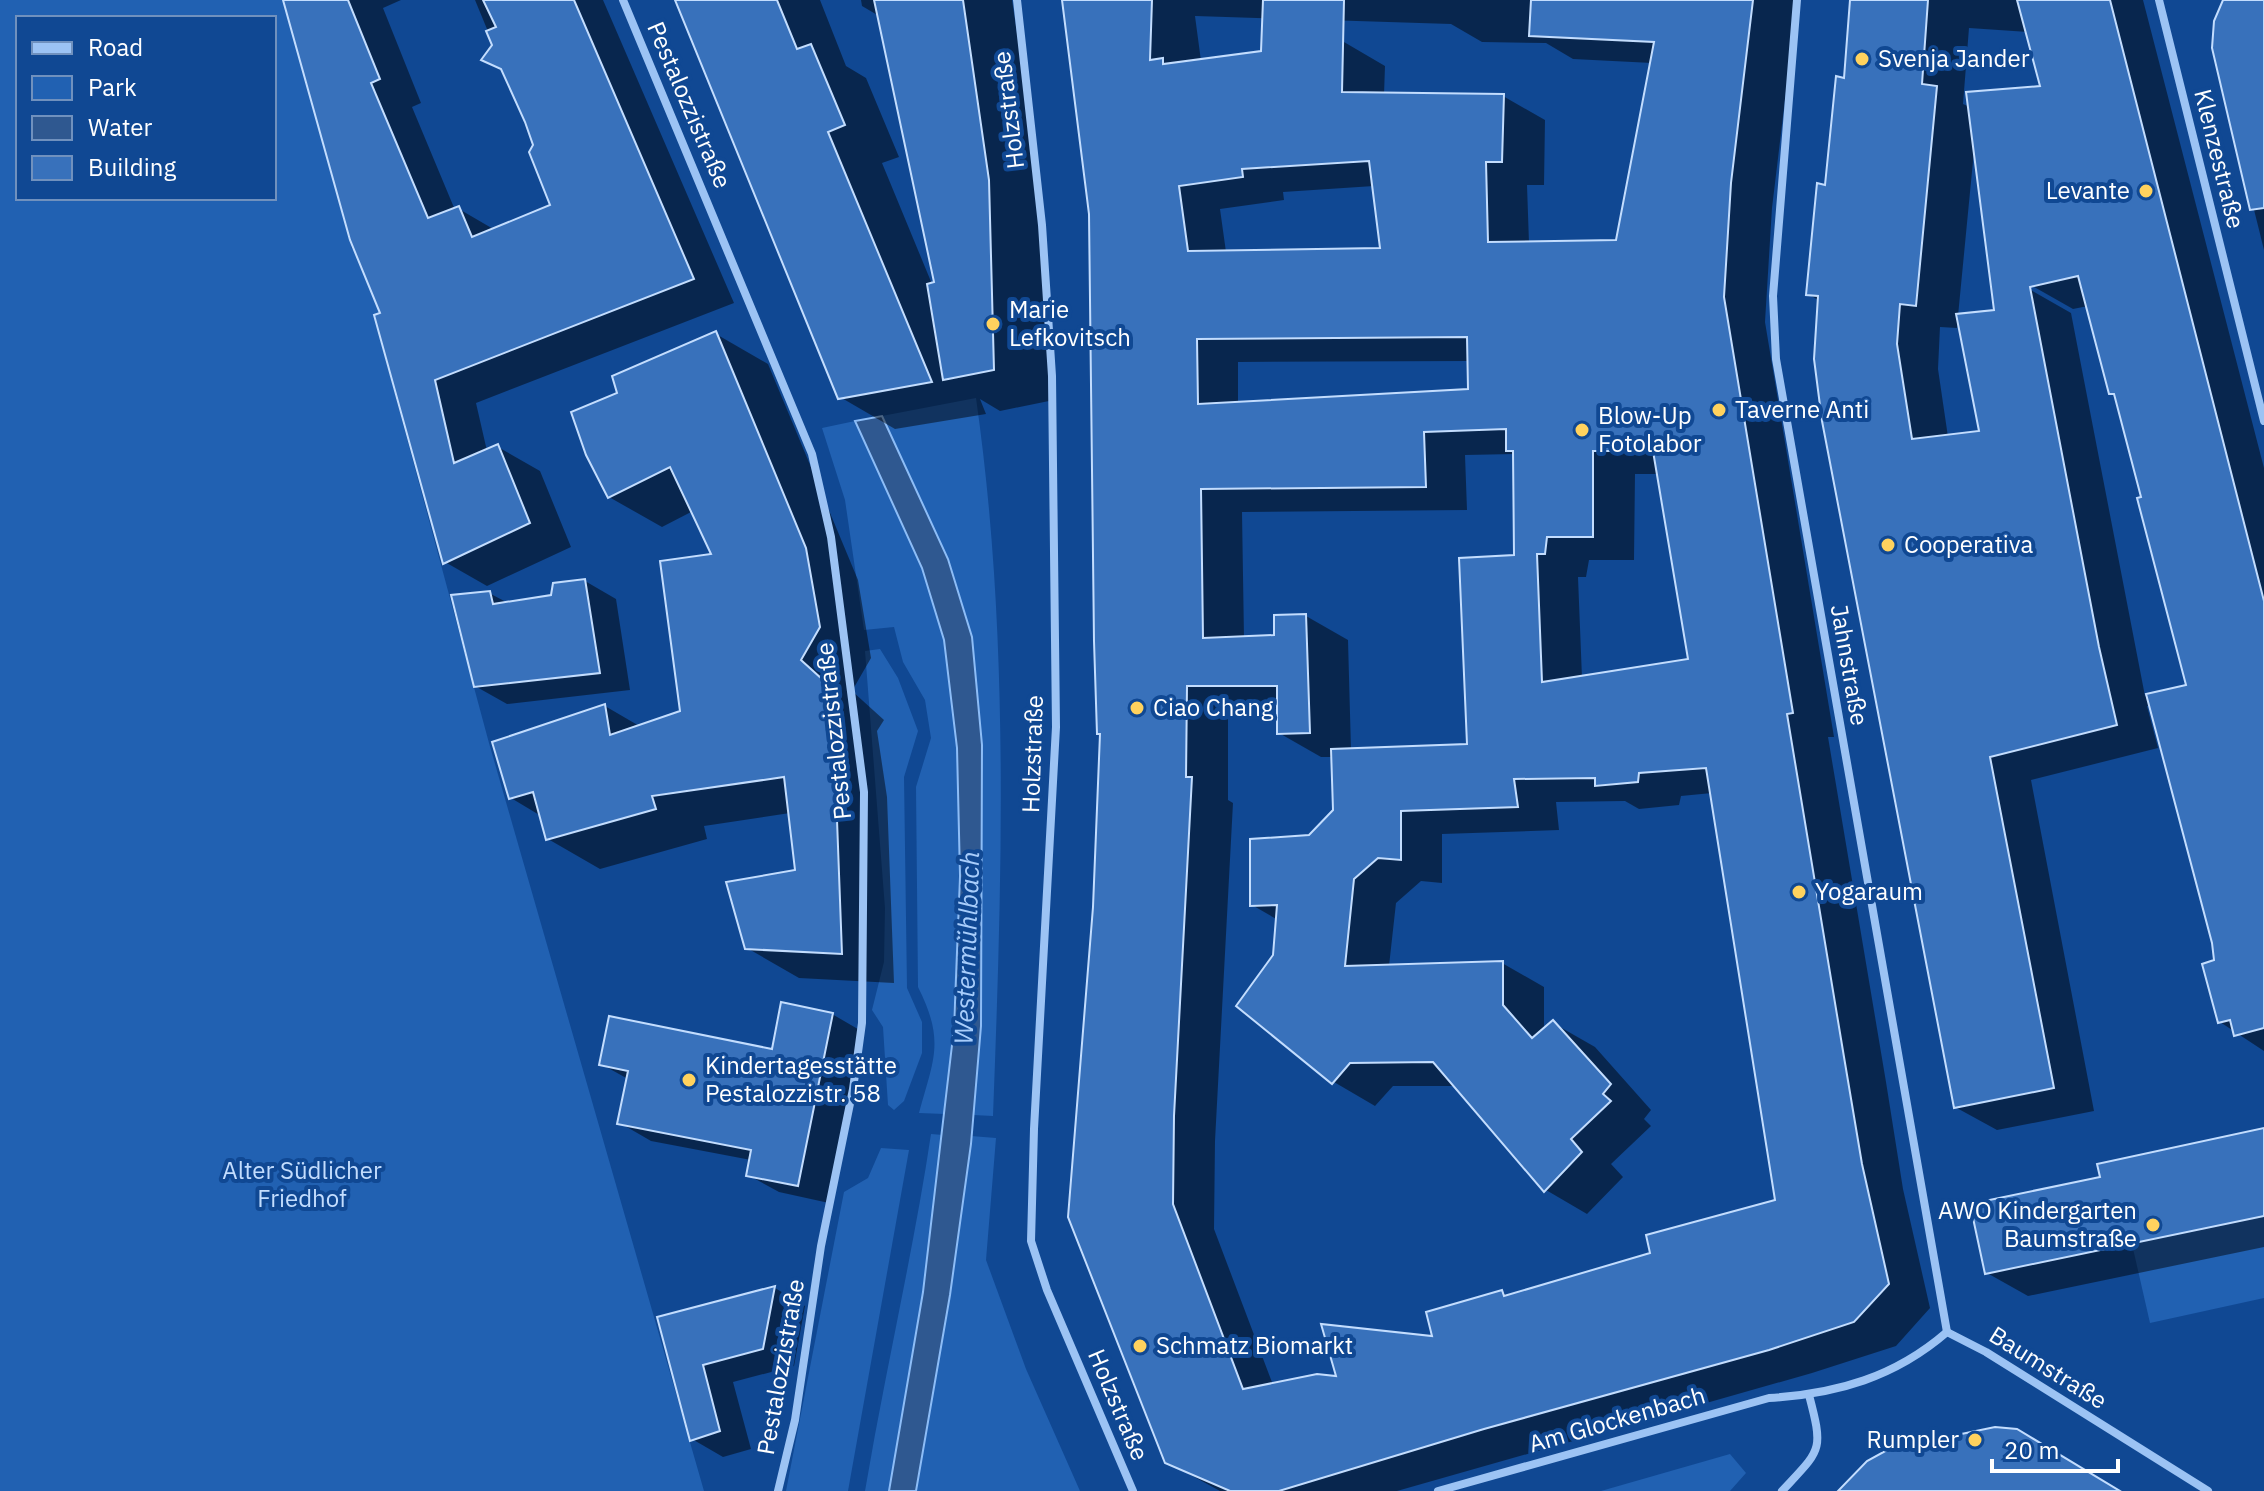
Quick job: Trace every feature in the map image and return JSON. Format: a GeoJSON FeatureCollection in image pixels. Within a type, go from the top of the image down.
{"type":"FeatureCollection","features":[{"type":"Feature","properties":{"kind":"street","name":"Pestalozzistraße"},"geometry":{"type":"LineString","coordinates":[[623,0],[812,454],[831,537],[864,792],[862,1023],[853,1089],[821,1246],[795,1420],[778,1491]]}},
{"type":"Feature","properties":{"kind":"street","name":"Holzstraße"},"geometry":{"type":"LineString","coordinates":[[1017,0],[1042,225],[1052,408],[1056,727],[1034,1129],[1031,1241],[1047,1290],[1133,1491]]}},
{"type":"Feature","properties":{"kind":"street","name":"Jahnstraße"},"geometry":{"type":"LineString","coordinates":[[1797,0],[1773,296],[1776,359],[1947,1332]]}},
{"type":"Feature","properties":{"kind":"street","name":"Klenzestraße"},"geometry":{"type":"LineString","coordinates":[[2159,0],[2264,421]]}},
{"type":"Feature","properties":{"kind":"street","name":"Am Glockenbach"},"geometry":{"type":"LineString","coordinates":[[1438,1491],[1769,1398],[1809,1395],[1906,1364],[1947,1332]]}},
{"type":"Feature","properties":{"kind":"street","name":"Baumstraße"},"geometry":{"type":"LineString","coordinates":[[1947,1332],[1986,1352],[2208,1491]]}},
{"type":"Feature","properties":{"kind":"street"},"geometry":{"type":"LineString","coordinates":[[1782,1491],[1818,1451],[1819,1436],[1809,1395]]}},
{"type":"Feature","properties":{"kind":"green space","name":"Alter Südlicher Friedhof"},"geometry":{"type":"Polygon","coordinates":[[[0,0],[283,0],[352,249],[372,241],[380,313],[374,316],[489,743],[704,1491],[0,1491],[0,0]]]}},
{"type":"Feature","properties":{"kind":"green space"},"geometry":{"type":"Polygon","coordinates":[[[976,398],[987,487],[999,667],[1001,847],[993,1116],[973,1115],[981,1026],[982,745],[948,559],[882,416],[976,398]]]}},
{"type":"Feature","properties":{"kind":"green space"},"geometry":{"type":"Polygon","coordinates":[[[855,421],[906,529],[928,584],[952,684],[958,772],[959,891],[945,1114],[919,1113],[932,1063],[934,1036],[932,1022],[918,987],[916,787],[931,738],[925,700],[903,662],[894,627],[864,630],[845,500],[822,428],[855,421]]]}},
{"type":"Feature","properties":{"kind":"green space"},"geometry":{"type":"Polygon","coordinates":[[[880,649],[898,678],[918,731],[904,777],[907,988],[922,1022],[922,1053],[904,1101],[894,1110],[888,1105],[883,1027],[872,1010],[884,962],[885,908],[865,651],[880,649]]]}},
{"type":"Feature","properties":{"kind":"green space"},"geometry":{"type":"Polygon","coordinates":[[[931,1134],[943,1135],[923,1292],[893,1476],[889,1491],[865,1491],[916,1224],[931,1134]]]}},
{"type":"Feature","properties":{"kind":"green space"},"geometry":{"type":"Polygon","coordinates":[[[971,1136],[996,1138],[986,1260],[1026,1369],[1080,1491],[916,1491],[950,1295],[971,1136]]]}},
{"type":"Feature","properties":{"kind":"green space"},"geometry":{"type":"Polygon","coordinates":[[[881,1148],[909,1150],[848,1491],[786,1491],[844,1192],[868,1178],[881,1148]]]}},
{"type":"Feature","properties":{"kind":"green space"},"geometry":{"type":"Polygon","coordinates":[[[2264,1216],[2264,1298],[2150,1323],[2132,1244],[2264,1216]]]}},
{"type":"Feature","properties":{"kind":"green space"},"geometry":{"type":"Polygon","coordinates":[[[1730,1454],[1746,1473],[1730,1491],[1601,1491],[1730,1454]]]}},
{"type":"Feature","properties":{"kind":"water","name":"Westermühlbach"},"geometry":{"type":"Polygon","coordinates":[[[882,416],[948,559],[972,637],[982,745],[981,1026],[971,1144],[950,1295],[916,1491],[889,1491],[923,1292],[954,1028],[960,876],[957,748],[944,640],[922,568],[855,421],[882,416]]]}},
{"type":"Feature","properties":{"kind":"building"},"geometry":{"type":"Polygon","coordinates":[[[283,0],[348,0],[380,79],[371,83],[428,218],[459,206],[472,237],[550,205],[529,152],[533,145],[525,122],[501,69],[481,60],[492,45],[486,31],[496,27],[483,0],[574,0],[694,279],[435,380],[454,463],[498,444],[530,523],[443,564],[374,315],[380,313],[350,240],[283,0]]]}},
{"type":"Feature","properties":{"kind":"building"},"geometry":{"type":"Polygon","coordinates":[[[675,0],[777,0],[797,49],[811,44],[845,125],[828,132],[932,382],[838,399],[675,0]]]}},
{"type":"Feature","properties":{"kind":"building"},"geometry":{"type":"Polygon","coordinates":[[[874,0],[963,0],[989,180],[994,370],[943,380],[927,284],[934,282],[874,0]]]}},
{"type":"Feature","properties":{"kind":"building"},"geometry":{"type":"Polygon","coordinates":[[[1062,0],[1152,0],[1150,60],[1163,58],[1163,64],[1261,51],[1263,0],[1344,0],[1342,92],[1504,94],[1502,162],[1486,162],[1488,242],[1616,240],[1654,42],[1529,36],[1531,0],[1753,0],[1731,183],[1724,297],[1793,713],[1787,714],[1844,1057],[1862,1164],[1889,1284],[1854,1322],[1769,1350],[1484,1429],[1279,1491],[1230,1491],[1165,1463],[1068,1217],[1093,907],[1100,734],[1097,734],[1094,641],[1089,214],[1062,0]],[[1369,161],[1242,169],[1243,177],[1179,186],[1188,251],[1380,248],[1369,161]],[[1467,337],[1197,339],[1198,404],[1468,389],[1467,337]],[[1506,429],[1424,432],[1426,487],[1201,489],[1203,638],[1274,635],[1274,615],[1306,614],[1310,733],[1277,734],[1277,686],[1187,686],[1186,777],[1192,777],[1174,1116],[1173,1204],[1243,1389],[1317,1374],[1336,1376],[1321,1324],[1432,1336],[1426,1312],[1502,1290],[1504,1296],[1650,1253],[1646,1235],[1775,1200],[1706,768],[1639,773],[1638,782],[1595,786],[1595,778],[1514,779],[1518,807],[1401,811],[1401,860],[1378,858],[1354,879],[1345,966],[1503,961],[1503,1005],[1532,1038],[1553,1020],[1611,1084],[1603,1094],[1611,1101],[1571,1139],[1582,1152],[1544,1192],[1433,1062],[1350,1063],[1332,1084],[1236,1006],[1273,955],[1277,905],[1250,906],[1250,839],[1309,835],[1333,810],[1331,749],[1467,744],[1459,558],[1514,555],[1513,451],[1506,451],[1506,429]],[[1593,451],[1593,537],[1547,537],[1545,554],[1537,554],[1542,682],[1688,659],[1653,451],[1593,451]]]}},
{"type":"Feature","properties":{"kind":"building"},"geometry":{"type":"Polygon","coordinates":[[[1850,0],[1928,0],[1922,84],[1937,86],[1916,306],[1900,304],[1897,344],[1912,439],[1979,431],[1956,314],[1994,310],[1966,92],[2040,86],[2017,0],[2110,0],[2264,601],[2264,1028],[2234,1036],[2230,1020],[2218,1023],[2202,964],[2214,960],[2212,943],[2146,694],[2186,685],[2137,498],[2141,497],[2114,394],[2109,394],[2078,276],[2030,287],[2099,647],[2117,725],[1990,757],[2054,1088],[1954,1108],[1822,421],[1814,359],[1818,296],[1806,295],[1817,183],[1825,185],[1836,76],[1844,78],[1850,0]]]}},
{"type":"Feature","properties":{"kind":"building"},"geometry":{"type":"Polygon","coordinates":[[[2223,0],[2264,0],[2264,208],[2250,210],[2212,48],[2214,21],[2223,0]]]}},
{"type":"Feature","properties":{"kind":"building"},"geometry":{"type":"Polygon","coordinates":[[[716,331],[806,548],[820,627],[801,660],[833,689],[825,700],[835,766],[842,954],[745,949],[726,882],[795,870],[784,777],[652,796],[656,809],[546,840],[533,792],[509,799],[492,742],[605,704],[610,735],[680,711],[660,561],[711,554],[670,467],[608,498],[586,455],[571,412],[617,393],[612,376],[716,331]]]}},
{"type":"Feature","properties":{"kind":"building"},"geometry":{"type":"Polygon","coordinates":[[[585,579],[600,673],[474,687],[451,595],[490,591],[493,604],[551,595],[553,583],[585,579]]]}},
{"type":"Feature","properties":{"kind":"building"},"geometry":{"type":"Polygon","coordinates":[[[781,1002],[833,1013],[798,1186],[746,1176],[751,1150],[617,1124],[628,1071],[599,1065],[609,1016],[772,1049],[781,1002]]]}},
{"type":"Feature","properties":{"kind":"building"},"geometry":{"type":"Polygon","coordinates":[[[2264,1128],[2264,1216],[1985,1274],[1970,1204],[2100,1177],[2097,1164],[2264,1128]]]}},
{"type":"Feature","properties":{"kind":"building"},"geometry":{"type":"Polygon","coordinates":[[[775,1286],[763,1349],[703,1365],[720,1431],[690,1441],[657,1317],[775,1286]]]}},
{"type":"Feature","properties":{"kind":"building"},"geometry":{"type":"Polygon","coordinates":[[[1995,1427],[2017,1429],[2120,1491],[1838,1491],[1867,1461],[1889,1449],[1995,1427]]]}},
{"type":"Feature","properties":{"kind":"place","name":"Svenja Jander"},"geometry":{"type":"Point","coordinates":[1862,59]}},
{"type":"Feature","properties":{"kind":"place","name":"Levante"},"geometry":{"type":"Point","coordinates":[2146,191]}},
{"type":"Feature","properties":{"kind":"place","name":"Marie Lefkovitsch"},"geometry":{"type":"Point","coordinates":[993,324]}},
{"type":"Feature","properties":{"kind":"place","name":"Taverne Anti"},"geometry":{"type":"Point","coordinates":[1719,410]}},
{"type":"Feature","properties":{"kind":"place","name":"Blow-Up Fotolabor"},"geometry":{"type":"Point","coordinates":[1582,430]}},
{"type":"Feature","properties":{"kind":"place","name":"Cooperativa"},"geometry":{"type":"Point","coordinates":[1888,545]}},
{"type":"Feature","properties":{"kind":"place","name":"Ciao Chang"},"geometry":{"type":"Point","coordinates":[1137,708]}},
{"type":"Feature","properties":{"kind":"place","name":"Yogaraum"},"geometry":{"type":"Point","coordinates":[1799,892]}},
{"type":"Feature","properties":{"kind":"place","name":"Kindertagesstätte Pestalozzistr. 58"},"geometry":{"type":"Point","coordinates":[689,1080]}},
{"type":"Feature","properties":{"kind":"place","name":"AWO Kindergarten Baumstraße"},"geometry":{"type":"Point","coordinates":[2153,1225]}},
{"type":"Feature","properties":{"kind":"place","name":"Schmatz Biomarkt"},"geometry":{"type":"Point","coordinates":[1140,1346]}},
{"type":"Feature","properties":{"kind":"place","name":"Rumpler"},"geometry":{"type":"Point","coordinates":[1975,1440]}}]}
